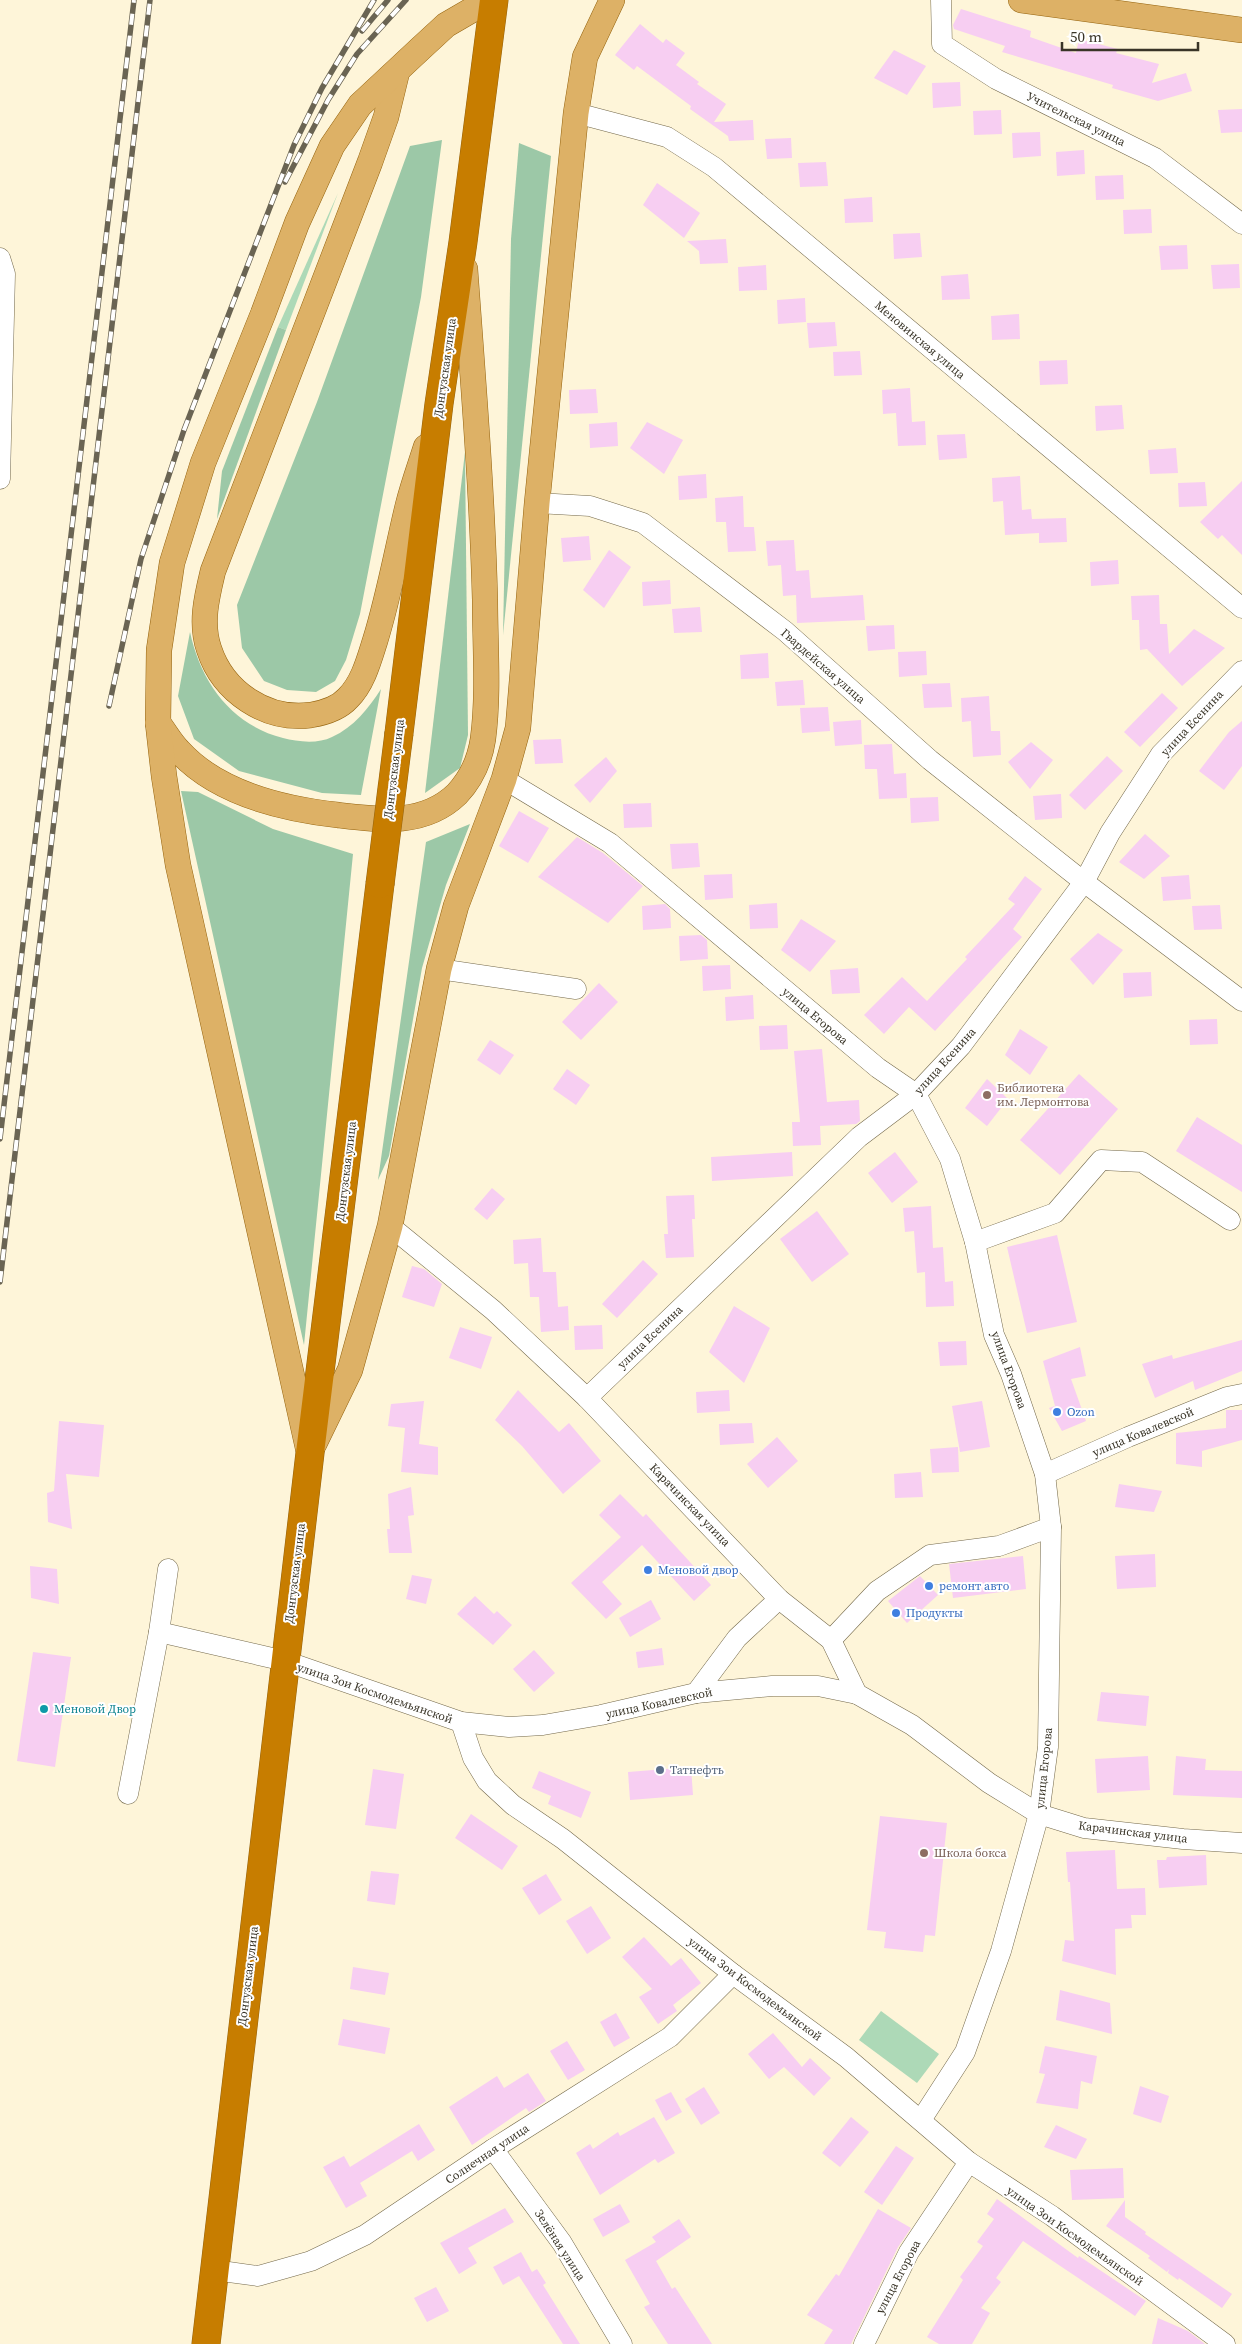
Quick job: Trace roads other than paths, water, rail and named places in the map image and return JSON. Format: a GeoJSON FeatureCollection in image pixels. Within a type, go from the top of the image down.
{"type":"FeatureCollection","features":[{"type":"Feature","properties":{"kind":"highway","name":"Донгузская улица"},"geometry":{"type":"LineString","coordinates":[[206,2344],[310,1453],[439,404],[463,242],[494,0]]}},
{"type":"Feature","properties":{"kind":"main road"},"geometry":{"type":"LineString","coordinates":[[310,1453],[178,864],[164,776],[158,723],[159,650],[172,563],[203,463],[264,314],[297,223],[332,146],[360,105],[446,25],[489,0]]}},
{"type":"Feature","properties":{"kind":"main road"},"geometry":{"type":"LineString","coordinates":[[310,1453],[350,1370],[390,1226],[439,969],[456,906],[504,779],[518,728],[537,503],[576,113],[585,57],[612,0]]}},
{"type":"Feature","properties":{"kind":"main road"},"geometry":{"type":"LineString","coordinates":[[1021,0],[1242,30]]}},
{"type":"Feature","properties":{"kind":"main road"},"geometry":{"type":"LineString","coordinates":[[397,72],[386,117],[370,162],[213,571],[206,600],[205,627],[209,650],[223,677],[245,700],[270,713],[299,716],[324,713],[348,699],[365,672],[385,609],[409,503],[439,404]]}},
{"type":"Feature","properties":{"kind":"main road"},"geometry":{"type":"LineString","coordinates":[[158,723],[179,752],[201,771],[233,789],[272,802],[323,813],[394,820],[418,816],[441,807],[458,792],[474,771],[482,741],[486,692],[483,529],[463,242]]}},
{"type":"Feature","properties":{"kind":"street","name":"Учительская улица"},"geometry":{"type":"LineString","coordinates":[[941,0],[942,44],[996,80],[1155,158],[1242,224]]}},
{"type":"Feature","properties":{"kind":"street","name":"Меновинская улица"},"geometry":{"type":"LineString","coordinates":[[576,113],[667,137],[714,167],[1242,608]]}},
{"type":"Feature","properties":{"kind":"street"},"geometry":{"type":"LineString","coordinates":[[0,258],[5,274],[0,479]]}},
{"type":"Feature","properties":{"kind":"street","name":"Гвардейская улица"},"geometry":{"type":"LineString","coordinates":[[537,503],[590,506],[643,523],[784,631],[930,760],[1084,882],[1242,1001]]}},
{"type":"Feature","properties":{"kind":"street","name":"улица Есенина"},"geometry":{"type":"LineString","coordinates":[[587,1398],[859,1137],[916,1094],[961,1046],[1084,882],[1110,833],[1162,754],[1242,671]]}},
{"type":"Feature","properties":{"kind":"street","name":"улица Егорова"},"geometry":{"type":"LineString","coordinates":[[504,779],[610,843],[878,1068],[916,1094],[950,1159],[975,1242],[994,1335],[1012,1374],[1045,1474],[1051,1527],[1048,1747],[1039,1814],[1001,1951],[965,2052],[921,2120]]}},
{"type":"Feature","properties":{"kind":"street"},"geometry":{"type":"LineString","coordinates":[[439,969],[576,989]]}},
{"type":"Feature","properties":{"kind":"street"},"geometry":{"type":"LineString","coordinates":[[975,1242],[1055,1213],[1101,1160],[1142,1162],[1230,1220]]}},
{"type":"Feature","properties":{"kind":"street","name":"Карачинская улица"},"geometry":{"type":"LineString","coordinates":[[390,1226],[493,1310],[587,1398],[779,1599],[831,1640],[857,1694],[912,1724],[989,1784],[1039,1814],[1084,1828],[1183,1839],[1242,1843]]}},
{"type":"Feature","properties":{"kind":"street","name":"улица Ковалевской"},"geometry":{"type":"LineString","coordinates":[[1045,1474],[1137,1433],[1228,1397],[1242,1394]]}},
{"type":"Feature","properties":{"kind":"street"},"geometry":{"type":"LineString","coordinates":[[831,1640],[877,1591],[930,1555],[999,1546],[1051,1527]]}},
{"type":"Feature","properties":{"kind":"street"},"geometry":{"type":"LineString","coordinates":[[128,1794],[159,1632],[168,1569]]}},
{"type":"Feature","properties":{"kind":"street"},"geometry":{"type":"LineString","coordinates":[[696,1693],[737,1638],[779,1599]]}},
{"type":"Feature","properties":{"kind":"street","name":"улица Зои Космодемьянской"},"geometry":{"type":"LineString","coordinates":[[159,1632],[285,1661],[461,1722],[473,1758],[487,1781],[506,1799],[570,1844],[733,1974],[846,2058],[969,2162],[1052,2216],[1225,2344]]}},
{"type":"Feature","properties":{"kind":"street","name":"улица Ковалевской"},"geometry":{"type":"LineString","coordinates":[[461,1722],[509,1727],[543,1725],[601,1715],[696,1693],[772,1686],[818,1686],[857,1694]]}},
{"type":"Feature","properties":{"kind":"street","name":"Солнечная улица"},"geometry":{"type":"LineString","coordinates":[[214,2270],[258,2276],[310,2261],[365,2235],[493,2149],[670,2037],[733,1974]]}},
{"type":"Feature","properties":{"kind":"street","name":"Зелёная улица"},"geometry":{"type":"LineString","coordinates":[[493,2149],[562,2244],[622,2344]]}},
{"type":"Feature","properties":{"kind":"street","name":"улица Егорова"},"geometry":{"type":"LineString","coordinates":[[864,2344],[909,2252],[969,2162]]}},
{"type":"Feature","properties":{"kind":"railway"},"geometry":{"type":"LineString","coordinates":[[0,1139],[134,0]]}},
{"type":"Feature","properties":{"kind":"railway"},"geometry":{"type":"LineString","coordinates":[[0,1282],[150,0]]}},
{"type":"Feature","properties":{"kind":"railway"},"geometry":{"type":"LineString","coordinates":[[109,706],[141,559],[184,430],[294,145],[322,88],[374,0]]}},
{"type":"Feature","properties":{"kind":"railway"},"geometry":{"type":"LineString","coordinates":[[362,31],[388,0]]}},
{"type":"Feature","properties":{"kind":"railway"},"geometry":{"type":"LineString","coordinates":[[285,182],[328,100],[357,54],[406,0]]}},
{"type":"Feature","properties":{"kind":"place","name":"Библиотека им. Лермонтова"},"geometry":{"type":"Point","coordinates":[987,1095]}},
{"type":"Feature","properties":{"kind":"place","name":"Ozon"},"geometry":{"type":"Point","coordinates":[1057,1412]}},
{"type":"Feature","properties":{"kind":"place","name":"Меновой двор"},"geometry":{"type":"Point","coordinates":[648,1570]}},
{"type":"Feature","properties":{"kind":"place","name":"ремонт авто"},"geometry":{"type":"Point","coordinates":[929,1586]}},
{"type":"Feature","properties":{"kind":"place","name":"Продукты"},"geometry":{"type":"Point","coordinates":[896,1613]}},
{"type":"Feature","properties":{"kind":"place","name":"Меновой Двор"},"geometry":{"type":"Point","coordinates":[44,1709]}},
{"type":"Feature","properties":{"kind":"place","name":"Татнефть"},"geometry":{"type":"Point","coordinates":[660,1770]}},
{"type":"Feature","properties":{"kind":"place","name":"Школа бокса"},"geometry":{"type":"Point","coordinates":[924,1853]}}]}
